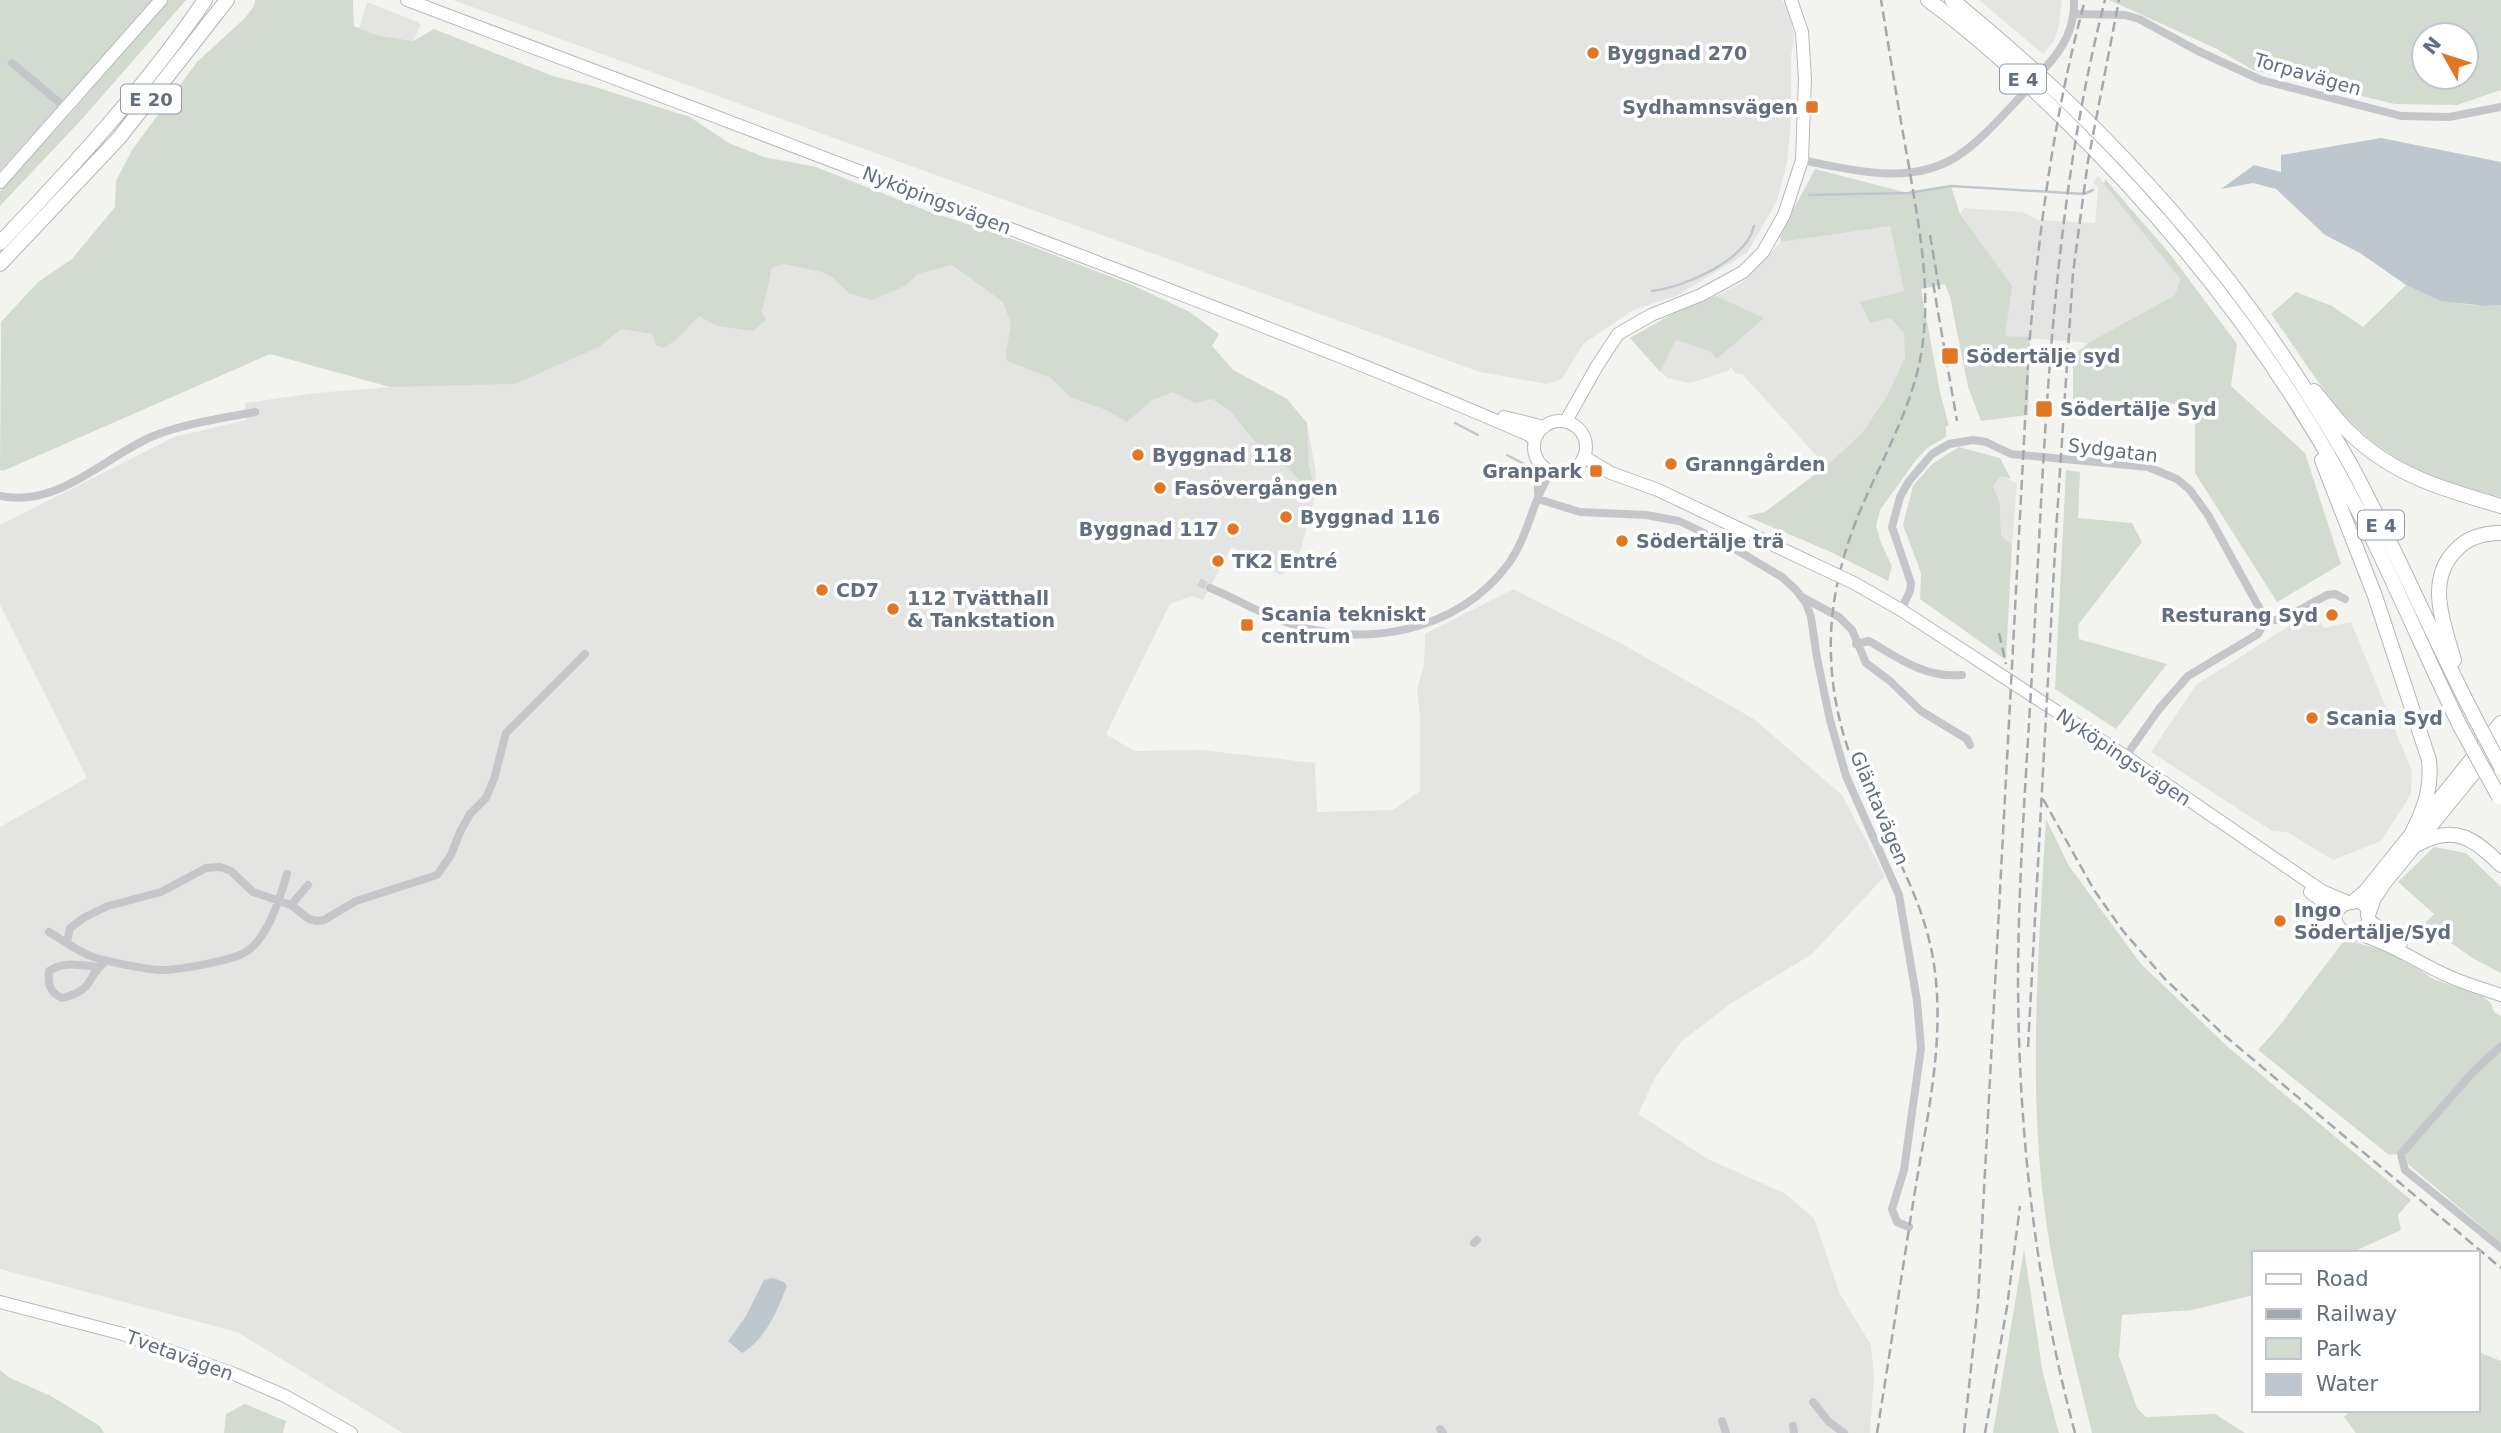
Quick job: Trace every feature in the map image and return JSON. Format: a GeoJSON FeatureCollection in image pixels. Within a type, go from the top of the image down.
{"type":"FeatureCollection","features":[{"type":"Feature","properties":{"kind":"highway","name":"E 20"},"geometry":{"type":"LineString","coordinates":[[0,243],[107,127],[205,0]]}},
{"type":"Feature","properties":{"kind":"highway","name":"E 20"},"geometry":{"type":"LineString","coordinates":[[0,264],[118,138],[227,0]]}},
{"type":"Feature","properties":{"kind":"highway","name":"E 4"},"geometry":{"type":"LineString","coordinates":[[1928,0],[2020,76],[2141,197],[2186,248],[2227,301],[2301,410],[2341,478],[2460,726],[2500,798]]}},
{"type":"Feature","properties":{"kind":"highway","name":"E 4"},"geometry":{"type":"LineString","coordinates":[[1952,0],[2045,79],[2143,178],[2237,290],[2285,358],[2354,469],[2474,718],[2501,767]]}},
{"type":"Feature","properties":{"kind":"highway"},"geometry":{"type":"LineString","coordinates":[[2285,358],[2351,434],[2382,460],[2406,475],[2432,486],[2501,506]]}},
{"type":"Feature","properties":{"kind":"highway"},"geometry":{"type":"LineString","coordinates":[[2301,410],[2375,596],[2429,760],[2427,800],[2413,831]]}},
{"type":"Feature","properties":{"kind":"highway"},"geometry":{"type":"LineString","coordinates":[[2465,699],[2441,613],[2441,575],[2445,563],[2462,544],[2485,534],[2501,533]]}},
{"type":"Feature","properties":{"kind":"highway"},"geometry":{"type":"LineString","coordinates":[[2350,902],[2366,891],[2501,723]]}},
{"type":"Feature","properties":{"kind":"highway"},"geometry":{"type":"LineString","coordinates":[[2369,917],[2374,898],[2384,883],[2501,739]]}},
{"type":"Feature","properties":{"kind":"highway"},"geometry":{"type":"LineString","coordinates":[[2413,847],[2438,836],[2458,835],[2478,844],[2501,864]]}},
{"type":"Feature","properties":{"kind":"main road"},"geometry":{"type":"LineString","coordinates":[[0,182],[161,0]]}},
{"type":"Feature","properties":{"kind":"main road","name":"Nyköpingsvägen"},"geometry":{"type":"LineString","coordinates":[[408,0],[786,142],[1301,341],[1463,406],[1535,440]]}},
{"type":"Feature","properties":{"kind":"main road"},"geometry":{"type":"LineString","coordinates":[[1566,421],[1618,334],[1651,315],[1701,295],[1743,272],[1763,252],[1784,215],[1802,160],[1805,79],[1802,32],[1791,0]]}},
{"type":"Feature","properties":{"kind":"main road"},"geometry":{"type":"LineString","coordinates":[[1580,429],[1566,421],[1557,421],[1544,427],[1535,440],[1538,461],[1552,471],[1566,472],[1575,469],[1584,457],[1587,446],[1580,429],[1585,390]]}},
{"type":"Feature","properties":{"kind":"main road","name":"Nyköpingsvägen"},"geometry":{"type":"LineString","coordinates":[[1463,406],[1544,427]]}},
{"type":"Feature","properties":{"kind":"main road","name":"Nyköpingsvägen"},"geometry":{"type":"LineString","coordinates":[[1584,457],[1611,473],[1658,490],[1854,583],[1901,610],[2322,891],[2350,902]]}},
{"type":"Feature","properties":{"kind":"main road","name":"Nyköpingsvägen"},"geometry":{"type":"LineString","coordinates":[[1575,469],[1611,473]]}},
{"type":"Feature","properties":{"kind":"main road","name":"Nyköpingsvägen"},"geometry":{"type":"LineString","coordinates":[[2123,759],[2323,900],[2337,913]]}},
{"type":"Feature","properties":{"kind":"main road"},"geometry":{"type":"LineString","coordinates":[[2473,985],[2391,937],[2369,917],[2363,905],[2350,902],[2337,913],[2341,929],[2388,944],[2455,979],[2501,995]]}},
{"type":"Feature","properties":{"kind":"main road"},"geometry":{"type":"LineString","coordinates":[[2357,933],[2365,928],[2369,917]]}},
{"type":"Feature","properties":{"kind":"main road","name":"Tvetavägen"},"geometry":{"type":"LineString","coordinates":[[0,1302],[123,1334],[234,1374],[285,1396],[351,1433]]}},
{"type":"Feature","properties":{"kind":"street"},"geometry":{"type":"LineString","coordinates":[[2044,69],[2066,40],[2075,14],[2074,0]]}},
{"type":"Feature","properties":{"kind":"street","name":"Torpavägen"},"geometry":{"type":"LineString","coordinates":[[2075,14],[2125,15],[2139,19],[2198,51],[2261,80],[2401,116],[2449,117],[2501,107]]}},
{"type":"Feature","properties":{"kind":"street"},"geometry":{"type":"LineString","coordinates":[[12,63],[66,108]]}},
{"type":"Feature","properties":{"kind":"street"},"geometry":{"type":"LineString","coordinates":[[1802,160],[1881,173],[1910,172],[1935,167],[1970,146],[2023,94]]}},
{"type":"Feature","properties":{"kind":"street"},"geometry":{"type":"LineString","coordinates":[[0,496],[22,499],[49,493],[151,437],[255,412]]}},
{"type":"Feature","properties":{"kind":"street","name":"Sydgatan"},"geometry":{"type":"LineString","coordinates":[[1901,610],[1911,583],[1892,527],[1900,497],[1909,481],[1932,454],[1949,444],[1973,440],[1986,442],[2011,454],[2148,467],[2177,479],[2190,490],[2208,514],[2266,620]]}},
{"type":"Feature","properties":{"kind":"street"},"geometry":{"type":"LineString","coordinates":[[1538,461],[1538,499]]}},
{"type":"Feature","properties":{"kind":"street"},"geometry":{"type":"LineString","coordinates":[[1210,587],[1285,622],[1335,634],[1382,635],[1421,627],[1463,606],[1494,581],[1521,544],[1552,471]]}},
{"type":"Feature","properties":{"kind":"street","name":"Gläntavägen"},"geometry":{"type":"LineString","coordinates":[[1538,499],[1580,512],[1646,515],[1679,520],[1771,570],[1802,597],[1811,617],[1821,679],[1846,776],[1888,868],[1902,909],[1917,1001],[1921,1048],[1904,1170],[1892,1209],[1897,1222],[1909,1227]]}},
{"type":"Feature","properties":{"kind":"street"},"geometry":{"type":"LineString","coordinates":[[2123,759],[2159,709],[2188,676],[2258,634],[2266,620],[2281,620],[2328,595],[2335,594],[2345,599]]}},
{"type":"Feature","properties":{"kind":"street"},"geometry":{"type":"LineString","coordinates":[[1802,597],[1839,617],[1852,630],[1866,663],[1890,681],[1921,711],[1967,739],[1970,745]]}},
{"type":"Feature","properties":{"kind":"street"},"geometry":{"type":"LineString","coordinates":[[1856,643],[1869,641],[1923,671],[1945,676],[1962,674]]}},
{"type":"Feature","properties":{"kind":"street"},"geometry":{"type":"LineString","coordinates":[[67,942],[71,928],[85,916],[108,906],[161,892],[206,868],[220,867],[231,871],[253,892],[291,905],[309,919],[324,920],[356,901],[437,875],[451,855],[470,814],[485,798],[494,779],[506,733],[585,654]]}},
{"type":"Feature","properties":{"kind":"street"},"geometry":{"type":"LineString","coordinates":[[49,932],[86,954],[106,961],[163,970],[244,953],[264,932],[279,901],[287,874]]}},
{"type":"Feature","properties":{"kind":"street"},"geometry":{"type":"LineString","coordinates":[[291,905],[309,885]]}},
{"type":"Feature","properties":{"kind":"street"},"geometry":{"type":"LineString","coordinates":[[98,967],[72,964],[57,966],[50,971],[48,984],[54,994],[62,998],[78,994],[87,987],[98,967],[106,961]]}},
{"type":"Feature","properties":{"kind":"street"},"geometry":{"type":"LineString","coordinates":[[2501,1046],[2473,1072],[2401,1154],[2405,1170],[2501,1248]]}},
{"type":"Feature","properties":{"kind":"street"},"geometry":{"type":"LineString","coordinates":[[1813,1402],[1829,1422],[1844,1433]]}},
{"type":"Feature","properties":{"kind":"street"},"geometry":{"type":"LineString","coordinates":[[1721,1421],[1726,1433]]}},
{"type":"Feature","properties":{"kind":"shaded area"},"geometry":{"type":"Polygon","coordinates":[[[453,0],[1782,0],[1788,9],[1794,35],[1787,163],[1777,201],[1747,253],[1676,296],[1633,310],[1583,344],[1562,379],[1547,384],[1480,372],[453,0]]]}},
{"type":"Feature","properties":{"kind":"shaded area"},"geometry":{"type":"Polygon","coordinates":[[[1979,0],[2062,0],[2054,41],[2043,54],[1979,0]]]}},
{"type":"Feature","properties":{"kind":"shaded area"},"geometry":{"type":"Polygon","coordinates":[[[367,2],[418,22],[421,25],[413,41],[376,35],[359,28],[367,2]]]}},
{"type":"Feature","properties":{"kind":"shaded area"},"geometry":{"type":"Polygon","coordinates":[[[2098,176],[2180,279],[2175,295],[2088,343],[2005,336],[1960,214],[1964,208],[2023,212],[2038,220],[2095,223],[2098,188],[2093,182],[2098,176]]]}},
{"type":"Feature","properties":{"kind":"shaded area"},"geometry":{"type":"Polygon","coordinates":[[[1890,225],[1904,291],[1890,318],[1905,334],[1905,357],[1887,396],[1861,434],[1826,466],[1742,374],[1735,373],[1731,367],[1728,371],[1690,383],[1667,378],[1630,338],[1674,313],[1743,282],[1781,242],[1890,225]]]}},
{"type":"Feature","properties":{"kind":"shaded area"},"geometry":{"type":"Polygon","coordinates":[[[766,239],[934,253],[1212,346],[1233,370],[1287,399],[1307,423],[1316,473],[1313,505],[1300,552],[1290,570],[1281,575],[1256,566],[1259,561],[1232,547],[1203,600],[1192,596],[1170,604],[1106,734],[1134,751],[1201,750],[1315,763],[1317,812],[1393,810],[1420,791],[1420,715],[1417,690],[1424,664],[1425,634],[1513,589],[1624,645],[1754,719],[1842,795],[1885,876],[1812,954],[1730,1004],[1682,1041],[1656,1076],[1638,1114],[1708,1159],[1784,1193],[1814,1218],[1840,1294],[1871,1345],[1874,1376],[1870,1433],[403,1433],[237,1332],[0,1269],[0,827],[87,778],[0,605],[0,525],[174,437],[246,420],[245,403],[316,393],[392,387],[571,312],[636,331],[656,325],[766,239]]]}},
{"type":"Feature","properties":{"kind":"shaded area"},"geometry":{"type":"Polygon","coordinates":[[[2001,476],[2017,483],[2012,545],[2001,535],[2000,503],[1993,486],[2001,476]]]}},
{"type":"Feature","properties":{"kind":"shaded area"},"geometry":{"type":"Polygon","coordinates":[[[2314,610],[2324,628],[2351,622],[2412,771],[2411,794],[2381,841],[2333,860],[2287,832],[2272,831],[2151,752],[2196,685],[2314,610]]]}},
{"type":"Feature","properties":{"kind":"green space"},"geometry":{"type":"Polygon","coordinates":[[[0,0],[153,0],[0,171],[0,0]]]}},
{"type":"Feature","properties":{"kind":"green space"},"geometry":{"type":"Polygon","coordinates":[[[169,0],[186,0],[83,118],[0,206],[0,191],[169,0]]]}},
{"type":"Feature","properties":{"kind":"green space"},"geometry":{"type":"Polygon","coordinates":[[[255,0],[353,0],[354,26],[376,35],[413,41],[434,29],[553,76],[690,117],[729,143],[764,157],[816,167],[930,212],[1002,235],[1130,284],[1190,312],[1219,334],[1212,346],[1233,370],[1287,399],[1307,423],[1309,466],[1314,487],[1306,488],[1290,470],[1265,454],[1230,411],[1212,399],[1195,403],[1173,392],[1152,400],[1127,422],[1106,410],[1070,397],[1051,378],[1007,361],[1011,324],[1003,302],[952,265],[917,274],[905,286],[872,300],[850,294],[822,272],[783,264],[772,268],[761,311],[766,320],[753,331],[717,326],[699,316],[677,339],[664,348],[656,345],[652,334],[621,329],[599,347],[515,384],[390,387],[270,354],[3,471],[0,470],[1,322],[38,282],[72,259],[115,207],[116,181],[132,150],[197,62],[245,18],[255,0]]]}},
{"type":"Feature","properties":{"kind":"green space"},"geometry":{"type":"Polygon","coordinates":[[[2109,0],[2501,0],[2501,90],[2457,105],[2395,104],[2253,70],[2217,49],[2109,0]]]}},
{"type":"Feature","properties":{"kind":"green space"},"geometry":{"type":"Polygon","coordinates":[[[1815,169],[1908,193],[1951,186],[1960,214],[2012,286],[2005,336],[2030,337],[2028,415],[1981,421],[1968,387],[1945,284],[1921,289],[1949,426],[1946,426],[1946,437],[1927,448],[1916,460],[1880,510],[1876,526],[1892,566],[1888,581],[1833,553],[1746,516],[1765,512],[1826,466],[1861,434],[1887,396],[1905,357],[1904,333],[1890,318],[1870,323],[1860,302],[1904,291],[1890,226],[1781,242],[1780,234],[1815,169]]]}},
{"type":"Feature","properties":{"kind":"green space"},"geometry":{"type":"Polygon","coordinates":[[[2105,179],[2170,254],[2237,344],[2231,386],[2305,453],[2341,564],[2277,602],[2195,473],[2195,405],[2073,399],[2073,356],[2088,343],[2175,295],[2180,279],[2104,184],[2105,179]]]}},
{"type":"Feature","properties":{"kind":"green space"},"geometry":{"type":"Polygon","coordinates":[[[2406,285],[2452,302],[2501,305],[2501,497],[2443,481],[2407,464],[2373,442],[2334,402],[2271,314],[2296,292],[2332,306],[2363,327],[2406,285]]]}},
{"type":"Feature","properties":{"kind":"green space"},"geometry":{"type":"Polygon","coordinates":[[[1716,296],[1764,318],[1717,359],[1710,351],[1676,340],[1660,372],[1630,338],[1674,313],[1716,296]]]}},
{"type":"Feature","properties":{"kind":"green space"},"geometry":{"type":"Polygon","coordinates":[[[1959,447],[2000,458],[2011,479],[2001,476],[1993,486],[2000,503],[2001,535],[2012,545],[2006,660],[1920,599],[1921,573],[1903,525],[1913,486],[1932,464],[1959,447]]]}},
{"type":"Feature","properties":{"kind":"green space"},"geometry":{"type":"Polygon","coordinates":[[[2066,470],[2080,472],[2078,518],[2132,523],[2142,542],[2078,625],[2079,639],[2167,664],[2116,729],[2055,689],[2066,470]]]}},
{"type":"Feature","properties":{"kind":"green space"},"geometry":{"type":"Polygon","coordinates":[[[2046,819],[2069,866],[2141,964],[2228,1047],[2411,1200],[2398,1215],[2401,1230],[2355,1251],[2252,1251],[2252,1295],[2192,1310],[2122,1315],[2119,1356],[2137,1408],[2146,1417],[2215,1414],[2245,1433],[2092,1433],[2053,1262],[2044,1205],[2037,1109],[2038,964],[2046,819]]]}},
{"type":"Feature","properties":{"kind":"green space"},"geometry":{"type":"Polygon","coordinates":[[[2434,847],[2466,853],[2501,887],[2501,973],[2474,959],[2424,924],[2434,914],[2398,882],[2434,847]]]}},
{"type":"Feature","properties":{"kind":"green space"},"geometry":{"type":"Polygon","coordinates":[[[2350,941],[2386,951],[2406,960],[2433,979],[2482,996],[2491,1003],[2494,1012],[2501,1016],[2501,1243],[2408,1164],[2405,1153],[2389,1155],[2258,1050],[2343,942],[2350,941]]]}},
{"type":"Feature","properties":{"kind":"green space"},"geometry":{"type":"Polygon","coordinates":[[[2024,1249],[2043,1374],[2059,1433],[1993,1433],[2024,1249]]]}},
{"type":"Feature","properties":{"kind":"green space"},"geometry":{"type":"Polygon","coordinates":[[[2480,1353],[2501,1361],[2501,1433],[2356,1433],[2344,1417],[2349,1412],[2480,1412],[2480,1353]]]}},
{"type":"Feature","properties":{"kind":"green space"},"geometry":{"type":"Polygon","coordinates":[[[0,1370],[10,1378],[51,1396],[100,1426],[104,1433],[0,1433],[0,1370]]]}},
{"type":"Feature","properties":{"kind":"green space"},"geometry":{"type":"Polygon","coordinates":[[[245,1404],[286,1421],[283,1433],[224,1433],[226,1414],[245,1404]]]}},
{"type":"Feature","properties":{"kind":"water"},"geometry":{"type":"Polygon","coordinates":[[[2381,138],[2501,162],[2501,305],[2441,301],[2406,285],[2360,253],[2325,235],[2276,189],[2253,183],[2221,189],[2254,165],[2281,172],[2281,155],[2381,138]]]}},
{"type":"Feature","properties":{"kind":"water"},"geometry":{"type":"Polygon","coordinates":[[[773,1278],[787,1286],[764,1332],[742,1353],[728,1341],[746,1316],[764,1280],[773,1278]]]}},
{"type":"Feature","properties":{"kind":"waterway"},"geometry":{"type":"LineString","coordinates":[[1809,195],[1908,193],[1951,186],[2084,194],[2093,190]]}},
{"type":"Feature","properties":{"kind":"waterway"},"geometry":{"type":"LineString","coordinates":[[1652,291],[1696,278],[1727,261],[1749,239],[1754,226]]}},
{"type":"Feature","properties":{"kind":"waterway"},"geometry":{"type":"LineString","coordinates":[[1455,423],[1478,435]]}},
{"type":"Feature","properties":{"kind":"waterway"},"geometry":{"type":"LineString","coordinates":[[1507,455],[1524,464]]}},
{"type":"Feature","properties":{"kind":"tunnel"},"geometry":{"type":"LineString","coordinates":[[1199,582],[1210,588]]}},
{"type":"Feature","properties":{"kind":"railway"},"geometry":{"type":"LineString","coordinates":[[1877,1433],[1930,1100],[1938,1009],[1936,978],[1924,923],[1916,898],[1851,757],[1837,707],[1832,669],[1832,619],[1842,564],[1860,511],[1909,399],[1924,335],[1925,285],[1920,235],[1881,0]]}},
{"type":"Feature","properties":{"kind":"railway"},"geometry":{"type":"LineString","coordinates":[[1964,1433],[1978,1303],[2029,347],[2049,172],[2085,0]]}},
{"type":"Feature","properties":{"kind":"railway"},"geometry":{"type":"LineString","coordinates":[[2075,1433],[2039,1263],[2025,1148],[2018,974],[2022,840],[2048,385],[2063,230],[2074,153],[2105,0]]}},
{"type":"Feature","properties":{"kind":"railway"},"geometry":{"type":"LineString","coordinates":[[2028,1047],[2073,273],[2088,161],[2119,0]]}},
{"type":"Feature","properties":{"kind":"railway"},"geometry":{"type":"LineString","coordinates":[[1930,235],[1940,293]]}},
{"type":"Feature","properties":{"kind":"railway"},"geometry":{"type":"LineString","coordinates":[[1933,283],[1957,421]]}},
{"type":"Feature","properties":{"kind":"railway"},"geometry":{"type":"LineString","coordinates":[[1999,633],[2006,664]]}},
{"type":"Feature","properties":{"kind":"railway"},"geometry":{"type":"LineString","coordinates":[[2043,799],[2094,890],[2123,931],[2165,979],[2224,1035],[2501,1268]]}},
{"type":"Feature","properties":{"kind":"railway"},"geometry":{"type":"LineString","coordinates":[[1985,1433],[2007,1307],[2020,1206]]}},
{"type":"Feature","properties":{"kind":"place","name":"Byggnad 270"},"geometry":{"type":"Point","coordinates":[1593,53]}},
{"type":"Feature","properties":{"kind":"place","name":"Sydhamnsvägen"},"geometry":{"type":"Point","coordinates":[1812,107]}},
{"type":"Feature","properties":{"kind":"place","name":"Södertälje syd"},"geometry":{"type":"Point","coordinates":[1950,356]}},
{"type":"Feature","properties":{"kind":"place","name":"Södertälje Syd"},"geometry":{"type":"Point","coordinates":[2044,409]}},
{"type":"Feature","properties":{"kind":"place","name":"Byggnad 118"},"geometry":{"type":"Point","coordinates":[1138,455]}},
{"type":"Feature","properties":{"kind":"place","name":"Granngården"},"geometry":{"type":"Point","coordinates":[1671,464]}},
{"type":"Feature","properties":{"kind":"place","name":"Granpark"},"geometry":{"type":"Point","coordinates":[1596,471]}},
{"type":"Feature","properties":{"kind":"place","name":"Fasövergången"},"geometry":{"type":"Point","coordinates":[1160,488]}},
{"type":"Feature","properties":{"kind":"place","name":"Byggnad 116"},"geometry":{"type":"Point","coordinates":[1286,517]}},
{"type":"Feature","properties":{"kind":"place","name":"Byggnad 117"},"geometry":{"type":"Point","coordinates":[1233,529]}},
{"type":"Feature","properties":{"kind":"place","name":"Södertälje trä"},"geometry":{"type":"Point","coordinates":[1622,541]}},
{"type":"Feature","properties":{"kind":"place","name":"TK2 Entré"},"geometry":{"type":"Point","coordinates":[1218,561]}},
{"type":"Feature","properties":{"kind":"place","name":"CD7"},"geometry":{"type":"Point","coordinates":[822,590]}},
{"type":"Feature","properties":{"kind":"place","name":"112 Tvätthall & Tankstation"},"geometry":{"type":"Point","coordinates":[893,609]}},
{"type":"Feature","properties":{"kind":"place","name":"Resturang Syd"},"geometry":{"type":"Point","coordinates":[2332,615]}},
{"type":"Feature","properties":{"kind":"place","name":"Scania tekniskt centrum"},"geometry":{"type":"Point","coordinates":[1247,625]}},
{"type":"Feature","properties":{"kind":"place","name":"Scania Syd"},"geometry":{"type":"Point","coordinates":[2312,718]}},
{"type":"Feature","properties":{"kind":"place","name":"Ingo Södertälje/Syd"},"geometry":{"type":"Point","coordinates":[2280,921]}}]}
